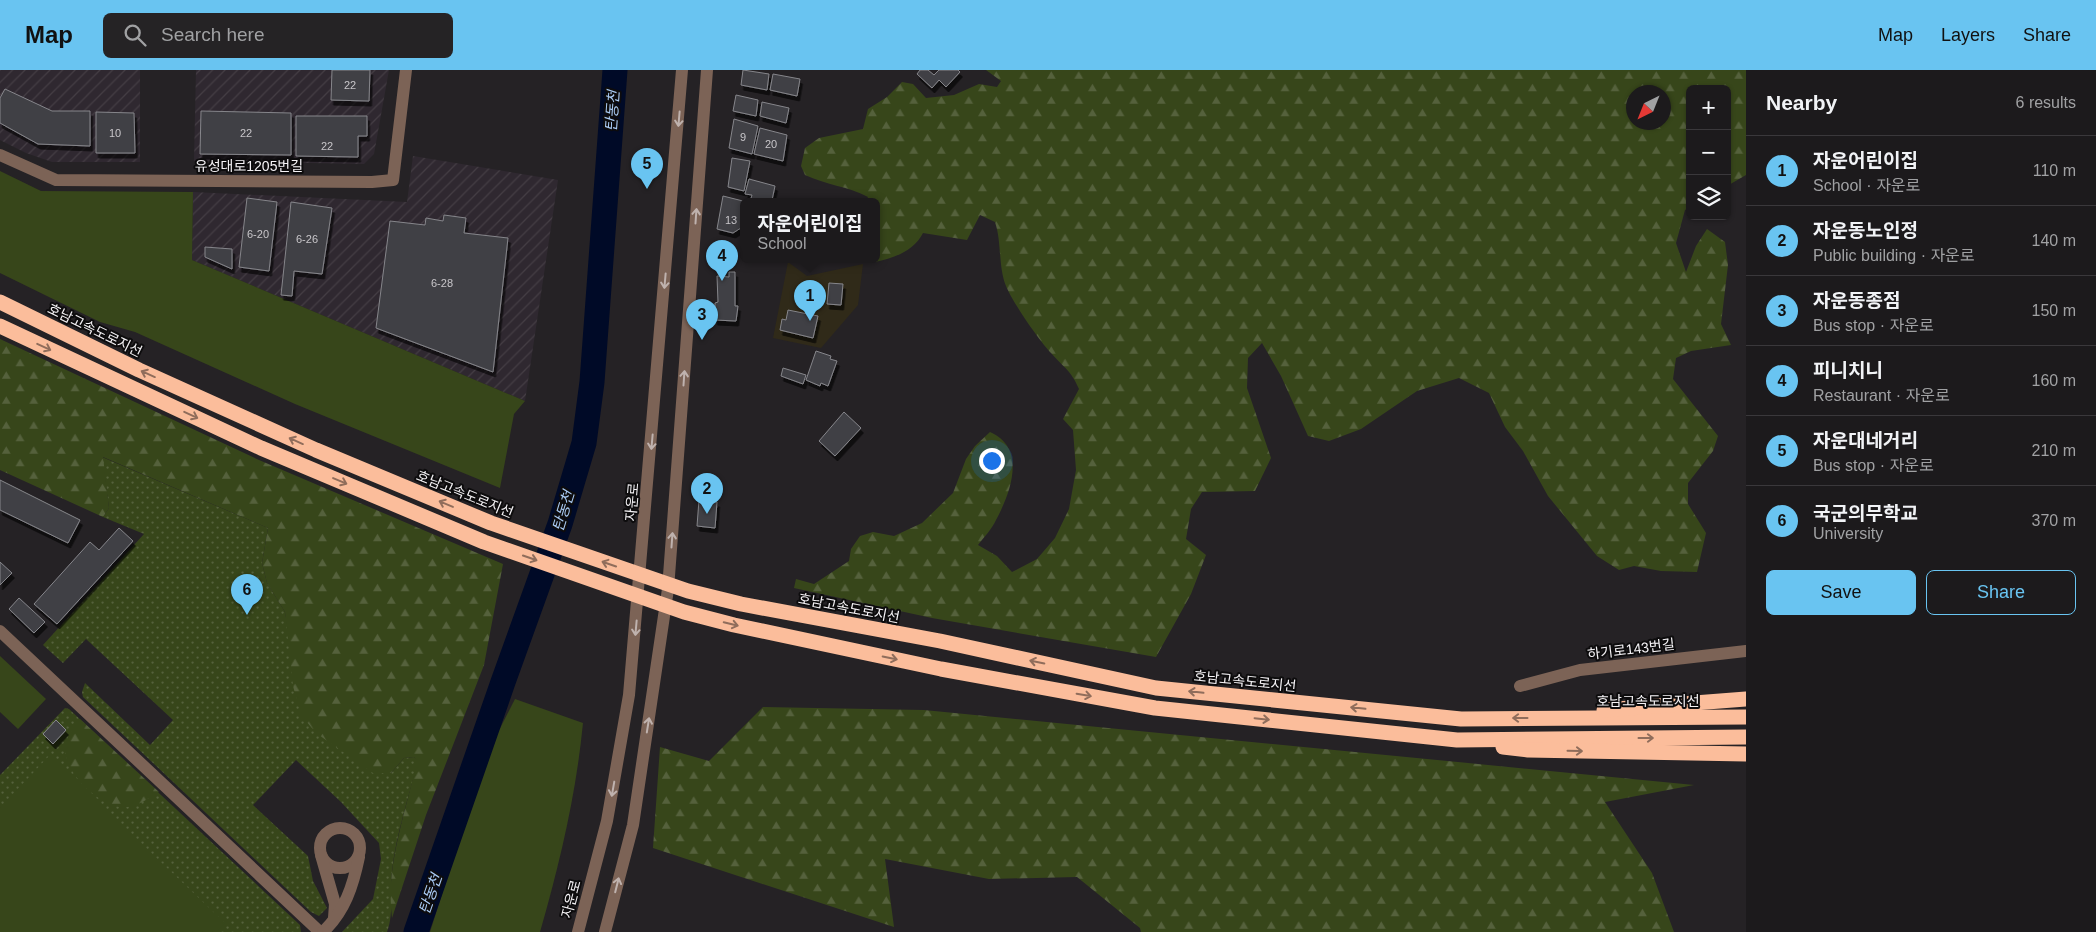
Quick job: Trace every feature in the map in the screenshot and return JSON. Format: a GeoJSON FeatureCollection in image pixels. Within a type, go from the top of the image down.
{"type":"FeatureCollection","features":[{"type":"Feature","properties":{"kind":"highway","name":"호남고속도로지선"},"geometry":{"type":"LineString","coordinates":[[0,302],[139,370],[316,450],[491,523],[688,591],[740,604],[940,641],[1156,688],[1461,719],[1746,717]]}},
{"type":"Feature","properties":{"kind":"highway"},"geometry":{"type":"LineString","coordinates":[[0,326],[261,448],[484,542],[684,612],[942,669],[1155,708],[1457,740],[1528,750],[1746,754]]}},
{"type":"Feature","properties":{"kind":"highway"},"geometry":{"type":"LineString","coordinates":[[1569,718],[1615,708],[1746,699]]}},
{"type":"Feature","properties":{"kind":"highway"},"geometry":{"type":"LineString","coordinates":[[1457,740],[1746,738]]}},
{"type":"Feature","properties":{"kind":"street","name":"유성대로1205번길"},"geometry":{"type":"LineString","coordinates":[[0,155],[56,180],[372,182],[393,180],[406,70]]}},
{"type":"Feature","properties":{"kind":"street","name":"자운로"},"geometry":{"type":"LineString","coordinates":[[578,932],[607,821],[629,696],[682,70]]}},
{"type":"Feature","properties":{"kind":"street"},"geometry":{"type":"LineString","coordinates":[[605,932],[632,825],[668,589],[707,70]]}},
{"type":"Feature","properties":{"kind":"street"},"geometry":{"type":"LineString","coordinates":[[0,631],[321,932],[333,922],[351,891],[359,855],[360,842],[357,836],[345,828],[338,828],[326,833],[322,839],[321,853],[324,870],[335,904],[333,922]]}},
{"type":"Feature","properties":{"kind":"street","name":"하기로143번길"},"geometry":{"type":"LineString","coordinates":[[1520,686],[1580,670],[1746,651]]}},
{"type":"Feature","properties":{"kind":"street"},"geometry":{"type":"LineString","coordinates":[[321,853],[328,863],[339,868],[351,864],[359,855]]}},
{"type":"Feature","properties":{"kind":"shaded area"},"geometry":{"type":"Polygon","coordinates":[[[0,70],[140,70],[140,162],[52,162],[26,153],[0,140],[0,70]]]}},
{"type":"Feature","properties":{"kind":"shaded area"},"geometry":{"type":"Polygon","coordinates":[[[196,70],[389,70],[374,154],[364,164],[194,161],[196,70]]]}},
{"type":"Feature","properties":{"kind":"shaded area"},"geometry":{"type":"Polygon","coordinates":[[[413,156],[558,180],[525,401],[192,260],[193,192],[407,202],[413,156]]]}},
{"type":"Feature","properties":{"kind":"shaded area"},"geometry":{"type":"Polygon","coordinates":[[[788,263],[807,276],[863,264],[858,305],[821,348],[773,338],[788,263]]]}},
{"type":"Feature","properties":{"kind":"green space"},"geometry":{"type":"Polygon","coordinates":[[[986,70],[1746,70],[1746,175],[1731,184],[1731,85],[1686,85],[1686,209],[1676,243],[1686,272],[1696,246],[1707,229],[1725,242],[1728,265],[1721,324],[1731,345],[1691,351],[1676,358],[1673,379],[1718,436],[1713,451],[1688,483],[1688,504],[1706,533],[1697,572],[1661,571],[1634,566],[1619,570],[1597,556],[1548,496],[1523,451],[1505,427],[1489,393],[1459,378],[1417,391],[1361,429],[1329,441],[1308,436],[1281,376],[1262,343],[1248,358],[1247,388],[1271,458],[1255,491],[1202,492],[1191,509],[1186,539],[1206,555],[1191,594],[1156,657],[932,618],[794,588],[796,579],[814,584],[849,561],[851,549],[860,536],[873,532],[894,536],[922,523],[953,493],[966,459],[975,446],[990,432],[1001,439],[1009,449],[1012,459],[1012,472],[1007,497],[1002,509],[992,527],[978,545],[997,556],[1012,572],[1037,559],[1055,538],[1069,509],[1076,470],[1073,430],[1063,419],[1079,389],[1070,373],[1033,331],[1009,293],[1002,271],[999,238],[995,222],[980,215],[967,240],[923,233],[914,245],[903,253],[880,261],[880,198],[868,198],[860,193],[805,175],[801,166],[805,148],[819,138],[863,129],[868,109],[887,97],[902,82],[913,84],[926,98],[954,95],[979,84],[997,87],[1001,81],[986,70]]]}},
{"type":"Feature","properties":{"kind":"green space"},"geometry":{"type":"Polygon","coordinates":[[[0,171],[41,191],[193,192],[192,260],[525,401],[514,414],[500,488],[295,404],[135,332],[100,322],[0,273],[0,171]]]}},
{"type":"Feature","properties":{"kind":"green space"},"geometry":{"type":"Polygon","coordinates":[[[0,339],[259,460],[503,564],[484,665],[426,815],[392,918],[391,879],[394,859],[417,761],[414,757],[404,758],[391,773],[373,773],[316,733],[301,715],[293,686],[285,612],[267,583],[262,563],[268,528],[103,457],[109,508],[103,517],[0,470],[0,339]]]}},
{"type":"Feature","properties":{"kind":"green space"},"geometry":{"type":"Polygon","coordinates":[[[102,457],[268,528],[262,563],[267,583],[285,612],[290,643],[391,773],[404,758],[414,757],[418,761],[394,857],[391,879],[390,917],[387,932],[342,932],[373,899],[381,859],[379,843],[341,802],[296,760],[253,805],[308,856],[313,881],[327,908],[319,916],[311,912],[83,697],[82,692],[85,683],[150,745],[173,720],[86,639],[63,663],[43,645],[144,534],[103,517],[109,508],[102,457]]]}},
{"type":"Feature","properties":{"kind":"green space"},"geometry":{"type":"Polygon","coordinates":[[[0,656],[46,699],[18,729],[0,712],[0,656]]]}},
{"type":"Feature","properties":{"kind":"green space"},"geometry":{"type":"Polygon","coordinates":[[[515,699],[583,723],[576,776],[566,828],[540,932],[430,932],[486,756],[515,699]]]}},
{"type":"Feature","properties":{"kind":"green space"},"geometry":{"type":"Polygon","coordinates":[[[763,707],[924,710],[1694,785],[1605,802],[1652,873],[1674,932],[1141,932],[1140,928],[1077,877],[989,879],[885,859],[894,927],[653,848],[660,747],[709,761],[763,707]]]}},
{"type":"Feature","properties":{"kind":"green space"},"geometry":{"type":"Polygon","coordinates":[[[65,708],[69,709],[300,925],[301,932],[0,932],[0,775],[65,708]]]}},
{"type":"Feature","properties":{"kind":"green space"},"geometry":{"type":"Polygon","coordinates":[[[80,719],[159,792],[127,807],[106,802],[86,787],[70,767],[65,746],[67,739],[80,719]]]}},
{"type":"Feature","properties":{"kind":"green space"},"geometry":{"type":"Polygon","coordinates":[[[49,756],[225,923],[216,932],[0,932],[0,808],[49,756]]]}},
{"type":"Feature","properties":{"kind":"building"},"geometry":{"type":"Polygon","coordinates":[[[332,70],[370,70],[369,101],[331,100],[332,70]]]}},
{"type":"Feature","properties":{"kind":"building"},"geometry":{"type":"Polygon","coordinates":[[[743,70],[769,74],[767,90],[741,85],[743,70]]]}},
{"type":"Feature","properties":{"kind":"building"},"geometry":{"type":"Polygon","coordinates":[[[920,70],[928,70],[934,75],[939,70],[958,70],[960,72],[946,87],[939,80],[932,88],[917,74],[920,70]]]}},
{"type":"Feature","properties":{"kind":"building"},"geometry":{"type":"Polygon","coordinates":[[[773,74],[800,79],[797,96],[770,90],[773,74]]]}},
{"type":"Feature","properties":{"kind":"building"},"geometry":{"type":"Polygon","coordinates":[[[5,89],[52,111],[90,111],[90,146],[38,144],[0,123],[0,98],[5,89]]]}},
{"type":"Feature","properties":{"kind":"building"},"geometry":{"type":"Polygon","coordinates":[[[736,95],[758,100],[756,116],[733,111],[736,95]]]}},
{"type":"Feature","properties":{"kind":"building"},"geometry":{"type":"Polygon","coordinates":[[[762,102],[789,108],[786,123],[760,116],[762,102]]]}},
{"type":"Feature","properties":{"kind":"building"},"geometry":{"type":"Polygon","coordinates":[[[201,111],[291,113],[291,155],[200,154],[201,111]]]}},
{"type":"Feature","properties":{"kind":"building"},"geometry":{"type":"Polygon","coordinates":[[[96,112],[134,113],[135,153],[96,153],[96,112]]]}},
{"type":"Feature","properties":{"kind":"building"},"geometry":{"type":"Polygon","coordinates":[[[296,116],[367,116],[367,136],[358,136],[358,157],[296,156],[296,116]]]}},
{"type":"Feature","properties":{"kind":"building"},"geometry":{"type":"Polygon","coordinates":[[[734,119],[758,126],[752,154],[729,148],[734,119]]]}},
{"type":"Feature","properties":{"kind":"building"},"geometry":{"type":"Polygon","coordinates":[[[760,128],[787,135],[783,161],[754,154],[760,128]]]}},
{"type":"Feature","properties":{"kind":"building"},"geometry":{"type":"Polygon","coordinates":[[[732,158],[750,161],[744,191],[728,187],[732,158]]]}},
{"type":"Feature","properties":{"kind":"building"},"geometry":{"type":"Polygon","coordinates":[[[749,179],[775,186],[772,198],[751,198],[752,195],[745,194],[749,179]]]}},
{"type":"Feature","properties":{"kind":"building"},"geometry":{"type":"Polygon","coordinates":[[[723,196],[740,200],[740,229],[733,233],[717,229],[723,196]]]}},
{"type":"Feature","properties":{"kind":"building"},"geometry":{"type":"Polygon","coordinates":[[[247,198],[277,202],[269,271],[239,267],[247,198]]]}},
{"type":"Feature","properties":{"kind":"building"},"geometry":{"type":"Polygon","coordinates":[[[291,202],[332,208],[322,274],[294,271],[292,296],[281,295],[291,202]]]}},
{"type":"Feature","properties":{"kind":"building"},"geometry":{"type":"Polygon","coordinates":[[[444,215],[466,218],[464,233],[508,238],[493,372],[376,328],[390,221],[425,225],[426,218],[443,221],[444,215]]]}},
{"type":"Feature","properties":{"kind":"building"},"geometry":{"type":"Polygon","coordinates":[[[205,247],[232,249],[232,269],[205,257],[205,247]]]}},
{"type":"Feature","properties":{"kind":"building"},"geometry":{"type":"Polygon","coordinates":[[[729,272],[735,272],[735,306],[738,306],[736,321],[715,320],[715,303],[718,302],[717,276],[729,277],[729,272]]]}},
{"type":"Feature","properties":{"kind":"building"},"geometry":{"type":"Polygon","coordinates":[[[829,283],[843,284],[841,305],[827,304],[829,283]]]}},
{"type":"Feature","properties":{"kind":"building"},"geometry":{"type":"Polygon","coordinates":[[[788,310],[818,316],[813,338],[780,330],[782,319],[786,320],[788,310]]]}},
{"type":"Feature","properties":{"kind":"building"},"geometry":{"type":"Polygon","coordinates":[[[816,351],[831,356],[830,359],[837,361],[828,386],[821,383],[820,386],[806,380],[816,351]]]}},
{"type":"Feature","properties":{"kind":"building"},"geometry":{"type":"Polygon","coordinates":[[[783,368],[806,375],[803,384],[781,376],[783,368]]]}},
{"type":"Feature","properties":{"kind":"building"},"geometry":{"type":"Polygon","coordinates":[[[844,412],[861,428],[835,456],[819,441],[844,412]]]}},
{"type":"Feature","properties":{"kind":"building"},"geometry":{"type":"Polygon","coordinates":[[[0,480],[80,520],[68,543],[0,510],[0,480]]]}},
{"type":"Feature","properties":{"kind":"building"},"geometry":{"type":"Polygon","coordinates":[[[699,500],[717,502],[715,528],[697,526],[699,500]]]}},
{"type":"Feature","properties":{"kind":"building"},"geometry":{"type":"Polygon","coordinates":[[[119,528],[133,541],[57,624],[34,604],[90,542],[99,550],[119,528]]]}},
{"type":"Feature","properties":{"kind":"building"},"geometry":{"type":"Polygon","coordinates":[[[0,562],[12,573],[0,585],[0,562]]]}},
{"type":"Feature","properties":{"kind":"building"},"geometry":{"type":"Polygon","coordinates":[[[19,598],[45,622],[34,633],[9,609],[19,598]]]}},
{"type":"Feature","properties":{"kind":"building"},"geometry":{"type":"Polygon","coordinates":[[[56,720],[66,730],[53,744],[43,734],[56,720]]]}},
{"type":"Feature","properties":{"kind":"waterway","name":"탄동천"},"geometry":{"type":"LineString","coordinates":[[416,932],[560,524],[584,443],[592,382],[615,70]]}},
{"type":"Feature","properties":{"kind":"place","name":"자운대네거리"},"geometry":{"type":"Point","coordinates":[647,189]}},
{"type":"Feature","properties":{"kind":"place","name":"피니치니"},"geometry":{"type":"Point","coordinates":[722,281]}},
{"type":"Feature","properties":{"kind":"place","name":"자운어린이집"},"geometry":{"type":"Point","coordinates":[810,321]}},
{"type":"Feature","properties":{"kind":"place","name":"자운동종점"},"geometry":{"type":"Point","coordinates":[702,340]}},
{"type":"Feature","properties":{"kind":"place","name":"자운동노인정"},"geometry":{"type":"Point","coordinates":[707,514]}},
{"type":"Feature","properties":{"kind":"place","name":"국군의무학교"},"geometry":{"type":"Point","coordinates":[247,615]}}]}
